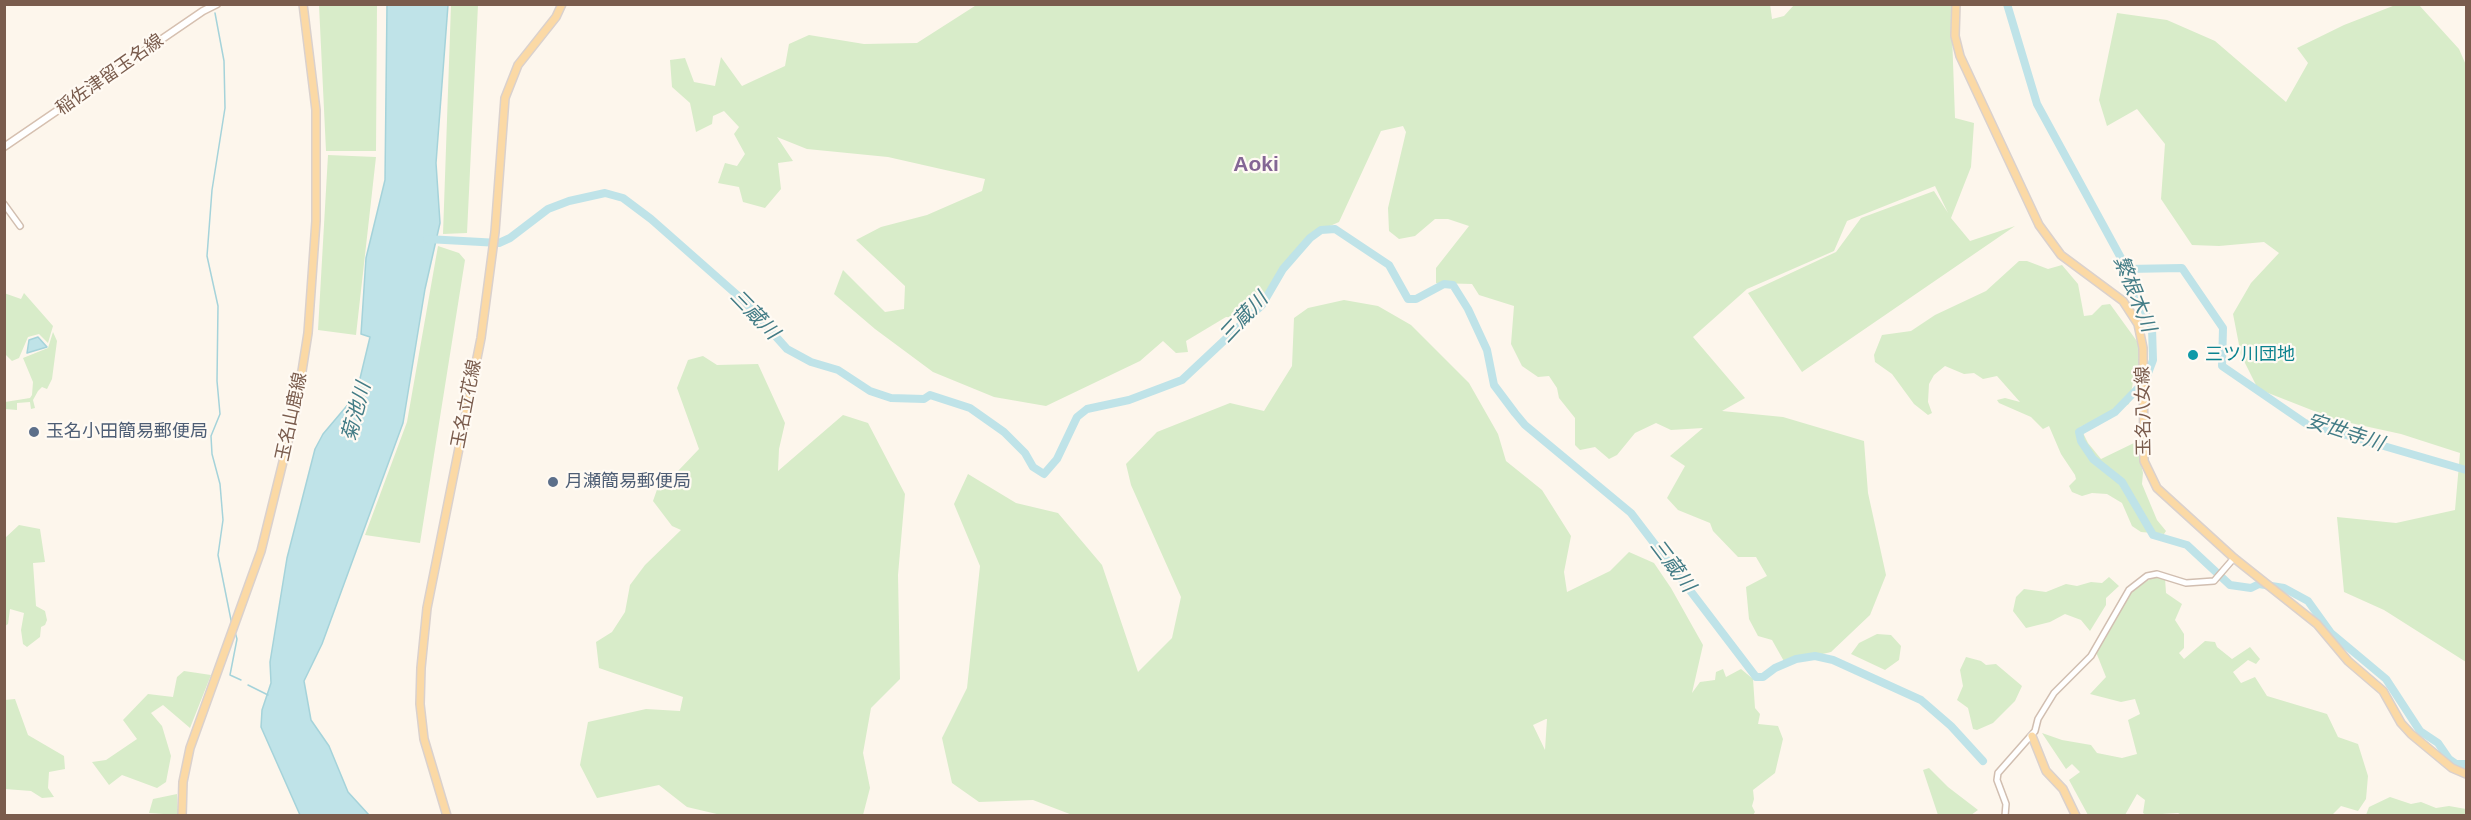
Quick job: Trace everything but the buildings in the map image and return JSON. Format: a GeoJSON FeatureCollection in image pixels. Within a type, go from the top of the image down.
{"type":"FeatureCollection","features":[{"type":"Feature","properties":{"kind":"main road","name":"稲佐津留玉名線"},"geometry":{"type":"LineString","coordinates":[[4,147],[203,10],[217,4]]}},
{"type":"Feature","properties":{"kind":"main road","name":"玉名山鹿線"},"geometry":{"type":"LineString","coordinates":[[182,816],[183,782],[190,748],[261,551],[290,436],[308,333],[316,221],[316,110],[303,4]]}},
{"type":"Feature","properties":{"kind":"main road","name":"玉名立花線"},"geometry":{"type":"LineString","coordinates":[[447,816],[424,739],[420,704],[420,668],[427,608],[481,338],[495,240],[505,98],[518,65],[556,17],[562,4]]}},
{"type":"Feature","properties":{"kind":"main road","name":"玉名八女線"},"geometry":{"type":"LineString","coordinates":[[1956,4],[1955,36],[1960,56],[2039,225],[2061,255],[2123,301],[2132,311],[2141,336],[2143,452],[2150,478],[2165,498],[2265,584],[2317,624],[2348,661],[2383,691],[2401,723],[2411,734],[2452,768],[2466,774]]}},
{"type":"Feature","properties":{"kind":"main road"},"geometry":{"type":"LineString","coordinates":[[2031,736],[2046,771],[2063,789],[2076,816]]}},
{"type":"Feature","properties":{"kind":"street"},"geometry":{"type":"LineString","coordinates":[[4,204],[20,226]]}},
{"type":"Feature","properties":{"kind":"street"},"geometry":{"type":"LineString","coordinates":[[2005,816],[2006,804],[1997,780],[1998,773],[2031,736],[2046,704],[2091,656],[2123,599],[2138,582],[2147,576],[2157,574],[2186,583],[2204,583],[2218,578],[2234,558]]}},
{"type":"Feature","properties":{"kind":"green space"},"geometry":{"type":"Polygon","coordinates":[[[978,4],[1770,4],[1772,19],[1784,16],[1794,5],[1951,5],[1955,118],[1974,123],[1971,167],[1951,218],[1970,241],[2015,226],[1802,372],[1748,293],[1836,252],[1861,218],[1934,191],[1948,213],[1935,186],[1847,221],[1834,251],[1747,289],[1693,337],[1745,398],[1722,411],[1783,417],[1864,441],[1868,493],[1886,575],[1870,615],[1831,652],[1785,663],[1772,640],[1758,636],[1749,619],[1746,587],[1767,576],[1756,557],[1738,557],[1713,531],[1710,523],[1678,510],[1667,498],[1685,466],[1670,456],[1703,428],[1671,430],[1656,423],[1635,433],[1617,455],[1609,459],[1595,447],[1580,450],[1575,445],[1575,418],[1559,398],[1557,388],[1549,376],[1538,377],[1522,366],[1511,344],[1514,306],[1479,295],[1472,284],[1436,283],[1436,268],[1469,226],[1448,219],[1435,219],[1415,236],[1399,239],[1389,231],[1388,208],[1406,132],[1403,126],[1381,131],[1339,222],[1321,230],[1295,252],[1269,291],[1243,318],[1226,317],[1186,341],[1188,352],[1176,353],[1163,341],[1140,361],[1046,406],[994,397],[933,372],[875,329],[834,294],[843,270],[885,312],[904,309],[905,286],[856,240],[881,227],[927,215],[982,191],[985,179],[888,157],[807,149],[777,137],[793,161],[778,163],[781,189],[765,208],[743,202],[739,187],[718,183],[725,163],[737,166],[745,154],[734,134],[739,127],[724,111],[713,116],[712,124],[696,132],[690,103],[672,87],[670,60],[685,58],[694,82],[715,86],[721,57],[742,86],[785,66],[789,44],[809,35],[864,44],[917,43],[978,4]]]}},
{"type":"Feature","properties":{"kind":"green space"},"geometry":{"type":"Polygon","coordinates":[[[2398,4],[2419,5],[2459,49],[2466,65],[2466,662],[2384,610],[2344,592],[2337,517],[2396,523],[2455,510],[2460,453],[2401,434],[2337,420],[2258,389],[2241,355],[2233,314],[2251,283],[2279,253],[2264,242],[2219,246],[2192,245],[2161,199],[2165,144],[2137,109],[2107,126],[2099,100],[2117,13],[2167,20],[2215,41],[2286,102],[2308,63],[2297,48],[2344,25],[2398,4]]]}},
{"type":"Feature","properties":{"kind":"green space"},"geometry":{"type":"Polygon","coordinates":[[[319,5],[377,5],[376,151],[326,151],[319,5]]]}},
{"type":"Feature","properties":{"kind":"green space"},"geometry":{"type":"Polygon","coordinates":[[[451,5],[478,5],[467,233],[443,234],[451,5]]]}},
{"type":"Feature","properties":{"kind":"green space"},"geometry":{"type":"Polygon","coordinates":[[[328,155],[376,157],[356,335],[318,330],[328,155]]]}},
{"type":"Feature","properties":{"kind":"green space"},"geometry":{"type":"Polygon","coordinates":[[[438,246],[459,253],[465,260],[420,543],[365,535],[407,422],[438,246]]]}},
{"type":"Feature","properties":{"kind":"green space"},"geometry":{"type":"Polygon","coordinates":[[[2019,261],[2027,261],[2048,269],[2062,265],[2078,284],[2084,316],[2092,315],[2102,305],[2110,304],[2139,344],[2143,365],[2135,371],[2129,404],[2080,427],[2088,443],[2101,459],[2134,443],[2137,445],[2143,473],[2142,484],[2157,520],[2166,531],[2164,534],[2141,532],[2132,526],[2122,503],[2107,494],[2092,493],[2082,496],[2072,492],[2069,486],[2076,479],[2075,475],[2061,454],[2049,426],[2043,429],[2031,417],[1999,403],[1997,400],[2005,398],[2020,402],[1997,376],[1983,379],[1974,373],[1964,374],[1945,366],[1934,375],[1929,384],[1928,402],[1932,413],[1928,415],[1914,404],[1892,374],[1875,362],[1874,355],[1882,335],[1911,331],[1935,315],[1986,291],[2019,261]]]}},
{"type":"Feature","properties":{"kind":"green space"},"geometry":{"type":"Polygon","coordinates":[[[4,293],[21,299],[24,293],[53,326],[48,343],[39,334],[28,337],[19,358],[12,361],[5,354],[4,293]]]}},
{"type":"Feature","properties":{"kind":"green space"},"geometry":{"type":"Polygon","coordinates":[[[1344,300],[1378,306],[1411,325],[1469,383],[1498,434],[1506,461],[1542,490],[1571,536],[1564,572],[1567,592],[1610,571],[1629,552],[1654,563],[1703,645],[1692,693],[1700,682],[1715,680],[1716,672],[1723,669],[1726,677],[1741,669],[1753,679],[1755,708],[1760,714],[1758,724],[1778,726],[1783,739],[1775,773],[1753,790],[1752,806],[1755,812],[1753,815],[1075,816],[1033,800],[979,802],[952,783],[942,738],[967,688],[980,566],[954,504],[968,474],[1016,503],[1058,513],[1102,565],[1138,672],[1172,638],[1181,597],[1131,485],[1126,464],[1157,432],[1230,403],[1264,411],[1292,366],[1294,318],[1308,308],[1344,300]],[[1547,719],[1533,725],[1545,750],[1547,719]]]}},
{"type":"Feature","properties":{"kind":"green space"},"geometry":{"type":"Polygon","coordinates":[[[53,332],[57,341],[52,379],[47,389],[42,387],[38,391],[33,400],[35,408],[31,409],[30,402],[17,403],[17,410],[5,409],[5,402],[30,398],[32,395],[33,382],[23,358],[48,348],[53,332]]]}},
{"type":"Feature","properties":{"kind":"green space"},"geometry":{"type":"Polygon","coordinates":[[[703,356],[717,365],[758,364],[785,423],[779,449],[778,471],[843,415],[868,423],[905,494],[898,575],[900,679],[871,708],[863,753],[870,788],[863,815],[721,815],[687,807],[659,785],[597,798],[580,765],[588,722],[646,709],[680,711],[683,697],[599,668],[596,642],[612,632],[625,612],[630,585],[645,565],[681,530],[672,526],[653,501],[660,481],[678,471],[699,449],[677,388],[688,360],[703,356]]]}},
{"type":"Feature","properties":{"kind":"green space"},"geometry":{"type":"Polygon","coordinates":[[[19,525],[40,529],[45,562],[33,563],[36,606],[45,611],[47,620],[41,627],[40,637],[27,647],[23,644],[21,630],[24,613],[10,609],[8,624],[5,626],[5,538],[19,525]]]}},
{"type":"Feature","properties":{"kind":"green space"},"geometry":{"type":"Polygon","coordinates":[[[2109,577],[2119,586],[2106,598],[2106,605],[2090,631],[2081,620],[2065,614],[2050,622],[2026,628],[2013,611],[2016,597],[2024,589],[2046,592],[2066,584],[2077,586],[2091,582],[2102,583],[2109,577]]]}},
{"type":"Feature","properties":{"kind":"green space"},"geometry":{"type":"Polygon","coordinates":[[[2152,578],[2165,578],[2166,593],[2182,604],[2175,620],[2184,634],[2184,648],[2179,653],[2184,659],[2205,641],[2215,642],[2217,647],[2232,659],[2250,647],[2260,659],[2256,664],[2248,660],[2233,672],[2241,683],[2255,677],[2267,696],[2327,714],[2338,737],[2358,744],[2368,776],[2366,799],[2358,811],[2341,806],[2332,815],[2184,816],[2178,813],[2146,815],[2143,813],[2145,800],[2137,794],[2125,815],[2088,815],[2069,780],[2080,772],[2072,764],[2066,769],[2042,733],[2062,740],[2091,745],[2097,753],[2122,758],[2137,754],[2128,720],[2140,714],[2135,699],[2121,702],[2090,694],[2106,677],[2096,652],[2132,590],[2152,578]]]}},
{"type":"Feature","properties":{"kind":"green space"},"geometry":{"type":"Polygon","coordinates":[[[1877,634],[1891,635],[1901,646],[1899,660],[1885,670],[1851,654],[1859,643],[1877,634]]]}},
{"type":"Feature","properties":{"kind":"green space"},"geometry":{"type":"Polygon","coordinates":[[[1966,657],[1981,661],[1986,665],[1996,664],[2022,686],[2015,701],[1993,723],[1977,730],[1973,729],[1968,708],[1957,700],[1963,686],[1960,670],[1966,657]]]}},
{"type":"Feature","properties":{"kind":"green space"},"geometry":{"type":"Polygon","coordinates":[[[184,671],[211,675],[190,728],[163,705],[151,713],[162,726],[171,756],[166,782],[157,788],[122,775],[109,785],[92,762],[106,760],[137,739],[123,720],[148,694],[173,697],[177,677],[184,671]]]}},
{"type":"Feature","properties":{"kind":"green space"},"geometry":{"type":"Polygon","coordinates":[[[15,699],[28,735],[64,756],[65,769],[49,772],[48,788],[54,797],[42,798],[31,791],[5,789],[5,700],[15,699]]]}},
{"type":"Feature","properties":{"kind":"green space"},"geometry":{"type":"Polygon","coordinates":[[[1929,768],[1948,787],[1978,810],[1971,815],[1938,815],[1923,770],[1929,768]]]}},
{"type":"Feature","properties":{"kind":"green space"},"geometry":{"type":"Polygon","coordinates":[[[177,794],[178,815],[149,813],[153,799],[177,794]]]}},
{"type":"Feature","properties":{"kind":"green space"},"geometry":{"type":"Polygon","coordinates":[[[2390,797],[2411,804],[2421,802],[2436,808],[2449,806],[2466,809],[2466,815],[2366,815],[2369,807],[2390,797]]]}},
{"type":"Feature","properties":{"kind":"water","name":"菊池川"},"geometry":{"type":"Polygon","coordinates":[[[387,4],[448,5],[436,163],[440,223],[425,289],[403,423],[322,644],[304,681],[311,720],[329,746],[348,792],[369,815],[300,815],[261,727],[262,710],[271,683],[270,662],[287,558],[315,449],[323,434],[356,395],[370,337],[361,334],[366,258],[385,180],[387,4]]]}},
{"type":"Feature","properties":{"kind":"water"},"geometry":{"type":"Polygon","coordinates":[[[38,337],[47,347],[27,353],[29,340],[38,337]]]}},
{"type":"Feature","properties":{"kind":"waterway","name":"繁根木川"},"geometry":{"type":"LineString","coordinates":[[2007,4],[2037,104],[2127,269],[2152,328],[2153,360],[2145,381],[2115,412],[2079,432],[2081,441],[2093,459],[2122,482],[2153,535],[2187,545],[2230,585],[2251,588],[2259,584],[2284,588],[2308,601],[2331,633],[2386,679],[2420,731],[2438,743],[2449,759],[2456,764],[2466,764]]}},
{"type":"Feature","properties":{"kind":"waterway"},"geometry":{"type":"LineString","coordinates":[[215,13],[224,61],[225,108],[212,190],[207,256],[218,306],[217,381],[220,414],[211,436],[212,454],[220,484],[223,520],[218,555],[232,625]]}},
{"type":"Feature","properties":{"kind":"waterway","name":"三蔵川"},"geometry":{"type":"LineString","coordinates":[[427,239],[499,243],[510,238],[548,209],[569,201],[605,193],[623,198],[651,219],[744,301],[787,349],[811,362],[838,370],[870,391],[891,398],[924,399],[930,395],[970,408],[1004,432],[1025,453],[1033,467],[1044,474],[1057,459],[1077,417],[1087,409],[1129,400],[1182,380],[1262,305],[1283,269],[1310,238],[1321,230],[1335,229],[1389,265],[1408,299],[1416,299],[1444,284],[1453,285],[1468,309],[1487,350],[1494,385],[1515,413],[1525,425],[1631,513],[1756,677],[1763,677],[1775,668],[1796,659],[1815,656],[1833,660],[1921,700],[1951,726],[1983,761]]}},
{"type":"Feature","properties":{"kind":"waterway","name":"安世寺川"},"geometry":{"type":"LineString","coordinates":[[2127,269],[2182,268],[2223,328],[2222,366],[2305,423],[2466,470]]}},
{"type":"Feature","properties":{"kind":"waterway"},"geometry":{"type":"LineString","coordinates":[[235,632],[237,639],[230,675],[241,680]]}},
{"type":"Feature","properties":{"kind":"waterway"},"geometry":{"type":"LineString","coordinates":[[248,685],[268,695]]}},
{"type":"Feature","properties":{"kind":"place","name":"三ツ川団地"},"geometry":{"type":"Point","coordinates":[2193,355]}},
{"type":"Feature","properties":{"kind":"place","name":"玉名小田簡易郵便局"},"geometry":{"type":"Point","coordinates":[34,432]}},
{"type":"Feature","properties":{"kind":"place","name":"月瀬簡易郵便局"},"geometry":{"type":"Point","coordinates":[553,482]}},
{"type":"Feature","properties":{"kind":"district","name":"Aoki"},"geometry":{"type":"Point","coordinates":[1256,165]}}]}
